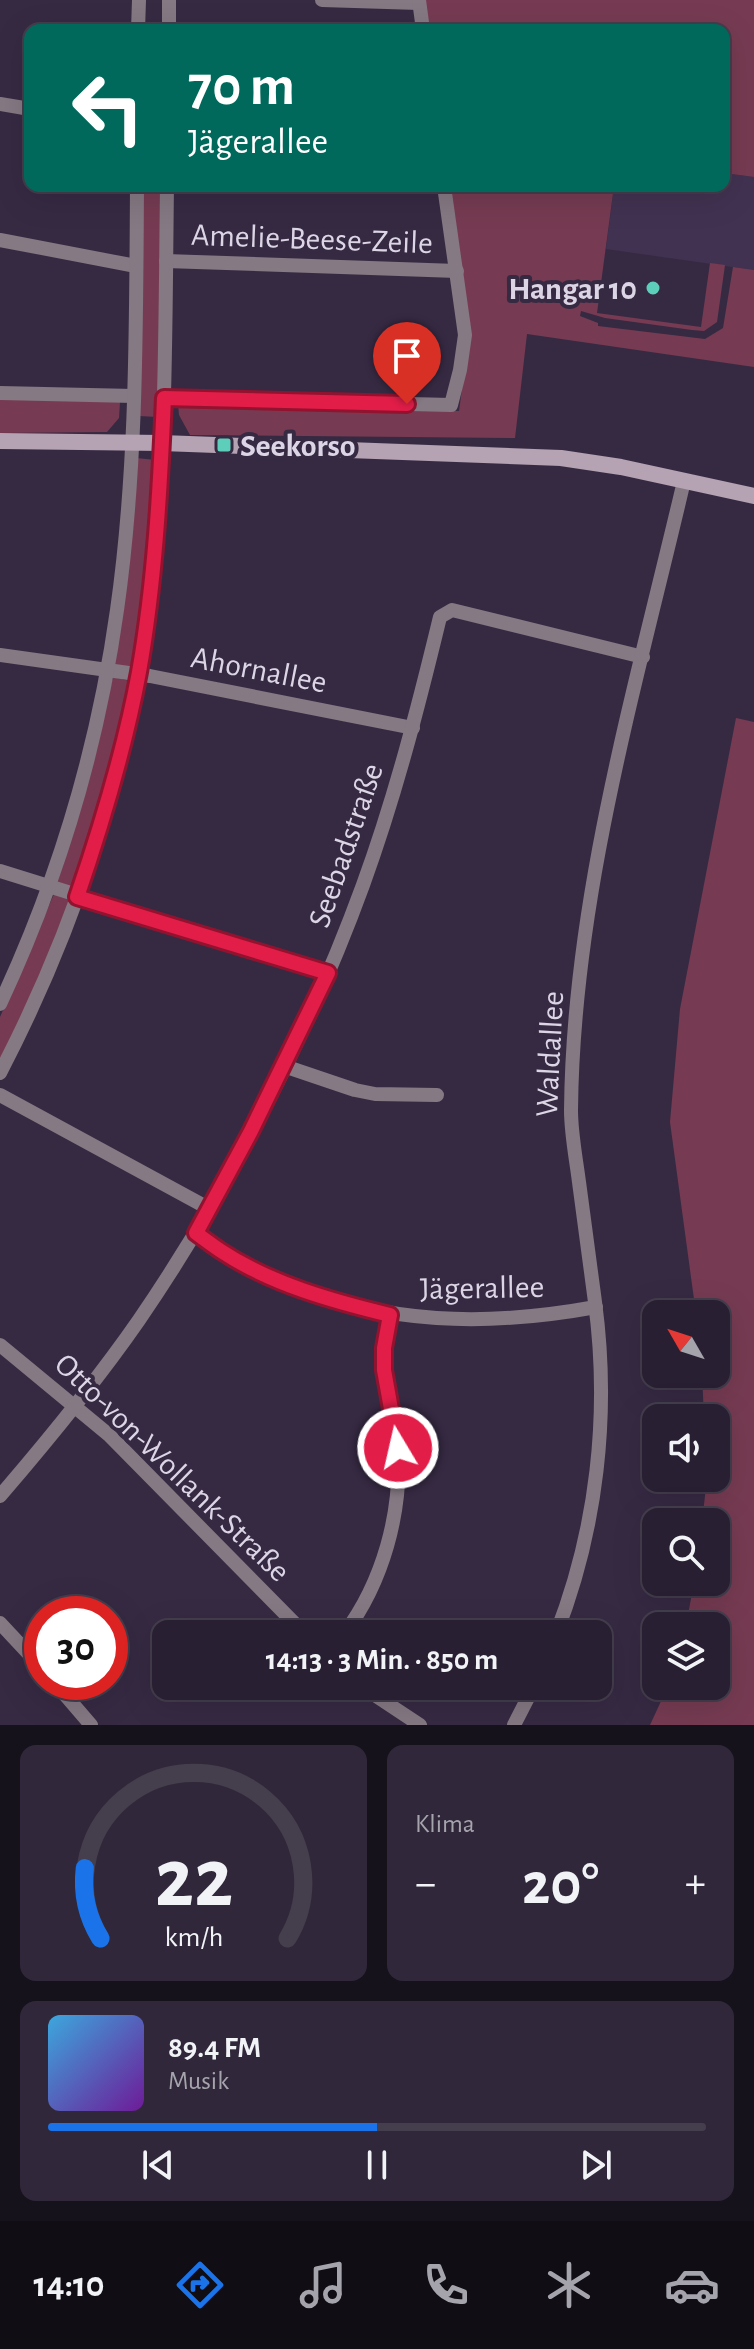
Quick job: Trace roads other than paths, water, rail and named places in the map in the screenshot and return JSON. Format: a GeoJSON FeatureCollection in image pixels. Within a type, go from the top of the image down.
{"type":"FeatureCollection","features":[{"type":"Feature","properties":{"kind":"main road"},"geometry":{"type":"LineString","coordinates":[[0,441],[132,442],[561,458],[609,465],[754,496]]}},
{"type":"Feature","properties":{"kind":"street"},"geometry":{"type":"LineString","coordinates":[[138,24],[139,0]]}},
{"type":"Feature","properties":{"kind":"street"},"geometry":{"type":"LineString","coordinates":[[169,0],[169,24]]}},
{"type":"Feature","properties":{"kind":"street"},"geometry":{"type":"LineString","coordinates":[[322,0],[419,1],[422,24]]}},
{"type":"Feature","properties":{"kind":"street"},"geometry":{"type":"LineString","coordinates":[[0,104],[24,108]]}},
{"type":"Feature","properties":{"kind":"street"},"geometry":{"type":"LineString","coordinates":[[0,1004],[48,887],[82,778],[107,670],[122,568],[132,442],[137,192]]}},
{"type":"Feature","properties":{"kind":"street"},"geometry":{"type":"LineString","coordinates":[[0,1073],[38,995],[77,897],[112,785],[138,675],[153,567],[162,443],[167,192]]}},
{"type":"Feature","properties":{"kind":"street"},"geometry":{"type":"LineString","coordinates":[[164,398],[451,405],[465,335],[445,192]]}},
{"type":"Feature","properties":{"kind":"street"},"geometry":{"type":"LineString","coordinates":[[0,240],[136,266]]}},
{"type":"Feature","properties":{"kind":"street","name":"Amelie-Beese-Zeile"},"geometry":{"type":"LineString","coordinates":[[166,261],[457,271]]}},
{"type":"Feature","properties":{"kind":"street"},"geometry":{"type":"LineString","coordinates":[[0,393],[134,396]]}},
{"type":"Feature","properties":{"kind":"street","name":"Waldallee"},"geometry":{"type":"LineString","coordinates":[[561,1620],[578,1569],[595,1489],[601,1383],[596,1307],[571,1112],[575,1039],[595,866],[684,481]]}},
{"type":"Feature","properties":{"kind":"street","name":"Seebadstraße"},"geometry":{"type":"LineString","coordinates":[[0,1496],[76,1406],[138,1321],[196,1233],[284,1066],[328,973],[364,883],[397,785],[440,617],[452,610],[643,657]]}},
{"type":"Feature","properties":{"kind":"street","name":"Ahornallee"},"geometry":{"type":"LineString","coordinates":[[0,655],[138,675],[413,728]]}},
{"type":"Feature","properties":{"kind":"street"},"geometry":{"type":"LineString","coordinates":[[0,871],[328,973]]}},
{"type":"Feature","properties":{"kind":"street"},"geometry":{"type":"LineString","coordinates":[[284,1066],[375,1094],[437,1095]]}},
{"type":"Feature","properties":{"kind":"street"},"geometry":{"type":"LineString","coordinates":[[0,1095],[208,1208]]}},
{"type":"Feature","properties":{"kind":"street","name":"Jägerallee"},"geometry":{"type":"LineString","coordinates":[[196,1233],[222,1251],[294,1286],[321,1297],[390,1315],[474,1320],[553,1315],[596,1307]]}},
{"type":"Feature","properties":{"kind":"street"},"geometry":{"type":"LineString","coordinates":[[354,1620],[381,1566],[395,1509],[398,1448],[384,1370],[390,1315]]}},
{"type":"Feature","properties":{"kind":"street","name":"Otto-von-Wollank-Straße"},"geometry":{"type":"LineString","coordinates":[[0,1345],[76,1406],[149,1473],[291,1620]]}},
{"type":"Feature","properties":{"kind":"street"},"geometry":{"type":"LineString","coordinates":[[0,1623],[24,1649]]}},
{"type":"Feature","properties":{"kind":"street"},"geometry":{"type":"LineString","coordinates":[[69,1700],[91,1725]]}},
{"type":"Feature","properties":{"kind":"street"},"geometry":{"type":"LineString","coordinates":[[382,1700],[420,1725]]}},
{"type":"Feature","properties":{"kind":"street"},"geometry":{"type":"LineString","coordinates":[[514,1725],[527,1700]]}},
{"type":"Feature","properties":{"kind":"place","name":"Hangar 10"},"geometry":{"type":"Point","coordinates":[653,288]}},
{"type":"Feature","properties":{"kind":"place","name":"Seekorso"},"geometry":{"type":"Point","coordinates":[224,445]}}]}
